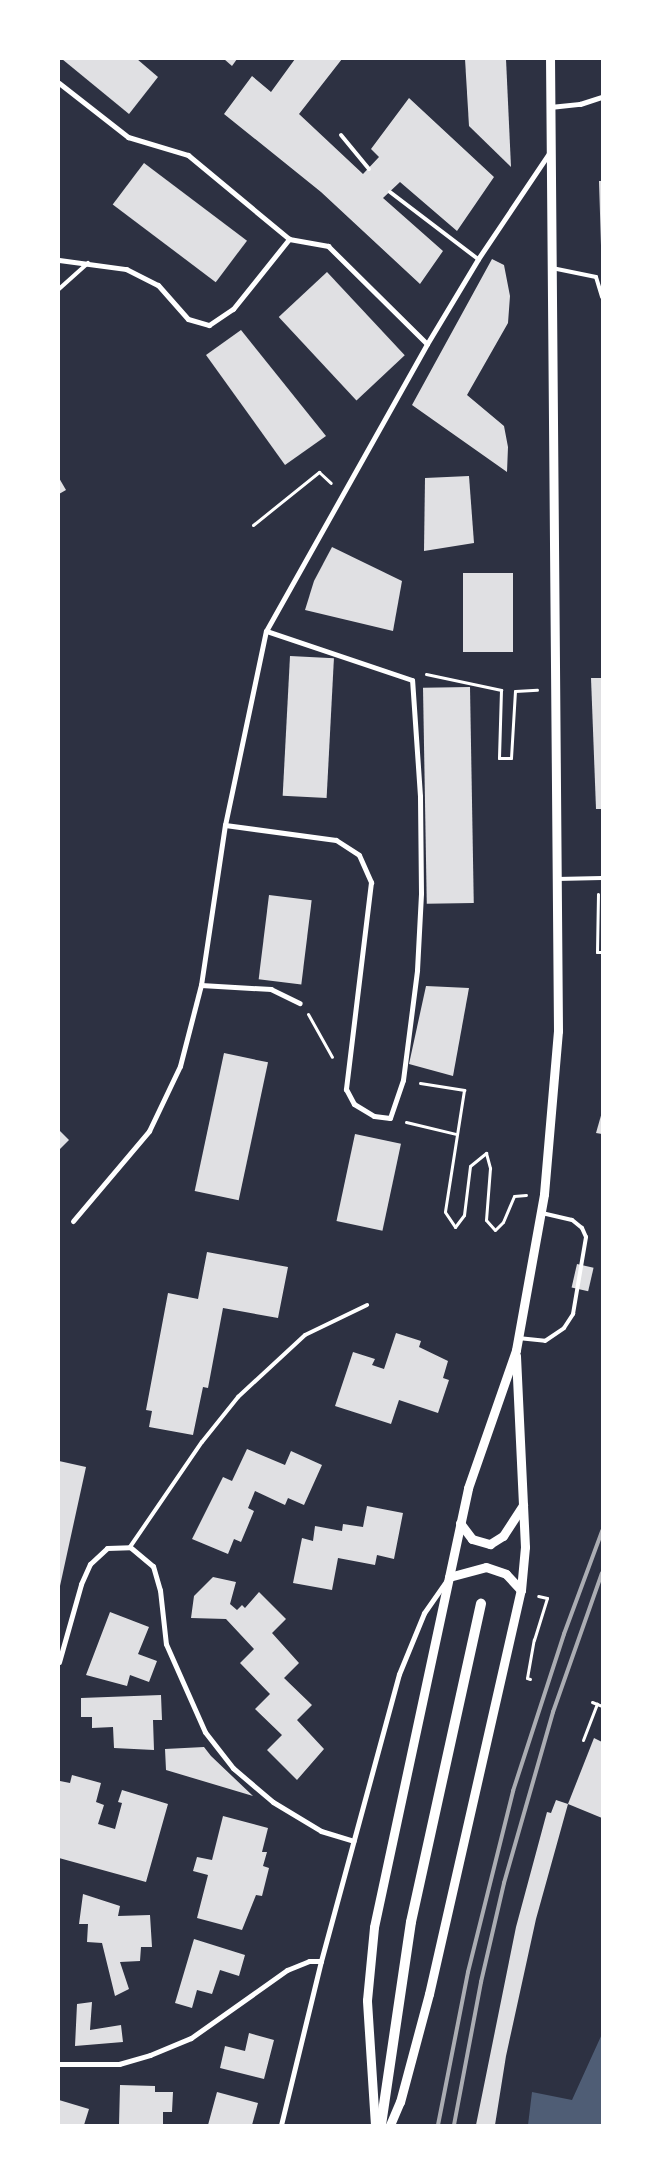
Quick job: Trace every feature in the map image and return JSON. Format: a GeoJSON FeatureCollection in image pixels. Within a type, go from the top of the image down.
{"type":"FeatureCollection","features":[{"type":"Feature","properties":{"kind":"main road"},"geometry":{"type":"LineString","coordinates":[[381,2125],[411,1922],[481,1604]]}},
{"type":"Feature","properties":{"kind":"street"},"geometry":{"type":"LineString","coordinates":[[375,2125],[368,2040],[368,1963],[460,1523],[478,1457],[516,1350],[544,1194],[558,1032],[550,59]]}},
{"type":"Feature","properties":{"kind":"street"},"geometry":{"type":"LineString","coordinates":[[59,83],[128,137],[188,155],[289,238],[328,246],[427,344]]}},
{"type":"Feature","properties":{"kind":"street"},"geometry":{"type":"LineString","coordinates":[[550,107],[580,104],[602,97]]}},
{"type":"Feature","properties":{"kind":"street"},"geometry":{"type":"LineString","coordinates":[[73,1221],[149,1131],[180,1066],[201,985],[225,825],[266,630],[341,492],[427,344],[478,259],[550,152]]}},
{"type":"Feature","properties":{"kind":"street"},"geometry":{"type":"LineString","coordinates":[[59,260],[126,269],[158,285],[188,319],[209,325],[233,309],[289,238]]}},
{"type":"Feature","properties":{"kind":"street"},"geometry":{"type":"LineString","coordinates":[[225,825],[336,840],[360,855],[371,882],[346,1089],[354,1104],[374,1116],[390,1118],[403,1080],[417,970],[421,892],[412,680],[266,630]]}},
{"type":"Feature","properties":{"kind":"street"},"geometry":{"type":"LineString","coordinates":[[201,985],[271,989],[300,1003]]}},
{"type":"Feature","properties":{"kind":"street"},"geometry":{"type":"LineString","coordinates":[[390,2125],[403,2094],[429,1994],[521,1590],[524,1504],[516,1350]]}},
{"type":"Feature","properties":{"kind":"street"},"geometry":{"type":"LineString","coordinates":[[460,1523],[472,1539],[490,1544],[503,1536],[524,1504]]}},
{"type":"Feature","properties":{"kind":"street"},"geometry":{"type":"LineString","coordinates":[[59,1662],[81,1584],[90,1564],[107,1548],[130,1547],[153,1566],[160,1590],[166,1644],[205,1732],[233,1768],[273,1802],[320,1831],[353,1841]]}},
{"type":"Feature","properties":{"kind":"street"},"geometry":{"type":"LineString","coordinates":[[281,2125],[321,1961],[399,1674],[424,1613],[449,1578],[486,1567],[506,1574],[521,1590]]}},
{"type":"Feature","properties":{"kind":"street"},"geometry":{"type":"LineString","coordinates":[[59,2064],[119,2064],[150,2055],[190,2038],[287,1970],[309,1961],[321,1961]]}},
{"type":"Feature","properties":{"kind":"lane"},"geometry":{"type":"LineString","coordinates":[[341,135],[369,168]]}},
{"type":"Feature","properties":{"kind":"lane"},"geometry":{"type":"LineString","coordinates":[[390,192],[478,259]]}},
{"type":"Feature","properties":{"kind":"lane"},"geometry":{"type":"LineString","coordinates":[[59,289],[88,263]]}},
{"type":"Feature","properties":{"kind":"lane"},"geometry":{"type":"LineString","coordinates":[[552,268],[596,277],[602,298]]}},
{"type":"Feature","properties":{"kind":"lane"},"geometry":{"type":"LineString","coordinates":[[557,878],[600,878]]}},
{"type":"Feature","properties":{"kind":"lane"},"geometry":{"type":"LineString","coordinates":[[518,1338],[545,1341],[564,1328],[573,1314],[586,1237],[582,1228],[572,1220],[541,1213]]}},
{"type":"Feature","properties":{"kind":"lane"},"geometry":{"type":"LineString","coordinates":[[130,1547],[202,1442],[238,1397],[305,1336],[367,1304]]}},
{"type":"Feature","properties":{"kind":"path"},"geometry":{"type":"LineString","coordinates":[[253,525],[319,472],[341,492]]}},
{"type":"Feature","properties":{"kind":"path"},"geometry":{"type":"LineString","coordinates":[[412,680],[425,674],[501,690],[500,758],[511,758],[515,691],[555,689]]}},
{"type":"Feature","properties":{"kind":"path"},"geometry":{"type":"LineString","coordinates":[[600,878],[597,952],[602,952]]}},
{"type":"Feature","properties":{"kind":"path"},"geometry":{"type":"LineString","coordinates":[[300,1003],[330,1049],[336,1073],[346,1089]]}},
{"type":"Feature","properties":{"kind":"path"},"geometry":{"type":"LineString","coordinates":[[403,1080],[464,1090],[445,1212],[455,1227],[464,1215],[470,1166],[486,1153],[490,1168],[486,1220],[495,1230],[503,1222],[514,1196],[544,1194]]}},
{"type":"Feature","properties":{"kind":"path"},"geometry":{"type":"LineString","coordinates":[[390,1118],[456,1134]]}},
{"type":"Feature","properties":{"kind":"path"},"geometry":{"type":"LineString","coordinates":[[530,1679],[526,1678],[534,1640],[547,1598]]}},
{"type":"Feature","properties":{"kind":"path"},"geometry":{"type":"LineString","coordinates":[[592,1702],[602,1706]]}},
{"type":"Feature","properties":{"kind":"path"},"geometry":{"type":"LineString","coordinates":[[583,1740],[597,1704]]}},
{"type":"Feature","properties":{"kind":"water"},"geometry":{"type":"Polygon","coordinates":[[[602,2034],[602,2125],[528,2125],[532,2092],[572,2100],[602,2034]]]}},
{"type":"Feature","properties":{"kind":"building"},"geometry":{"type":"Polygon","coordinates":[[[62,59],[137,59],[158,77],[129,114],[62,59]]]}},
{"type":"Feature","properties":{"kind":"building"},"geometry":{"type":"Polygon","coordinates":[[[224,59],[237,59],[232,66],[224,59]]]}},
{"type":"Feature","properties":{"kind":"building"},"geometry":{"type":"Polygon","coordinates":[[[295,59],[342,59],[299,114],[363,174],[379,157],[371,149],[409,98],[494,177],[457,231],[400,182],[383,198],[443,251],[420,284],[321,192],[224,114],[252,76],[271,92],[295,59]]]}},
{"type":"Feature","properties":{"kind":"building"},"geometry":{"type":"Polygon","coordinates":[[[465,59],[506,59],[511,167],[469,126],[465,59]]]}},
{"type":"Feature","properties":{"kind":"building"},"geometry":{"type":"Polygon","coordinates":[[[144,163],[247,241],[216,282],[113,205],[144,163]]]}},
{"type":"Feature","properties":{"kind":"building"},"geometry":{"type":"Polygon","coordinates":[[[599,181],[602,181],[602,246],[601,246],[599,181]]]}},
{"type":"Feature","properties":{"kind":"building"},"geometry":{"type":"Polygon","coordinates":[[[492,259],[504,265],[510,296],[508,323],[467,395],[504,426],[508,447],[507,472],[412,405],[492,259]]]}},
{"type":"Feature","properties":{"kind":"building"},"geometry":{"type":"Polygon","coordinates":[[[327,272],[405,355],[356,400],[279,317],[327,272]]]}},
{"type":"Feature","properties":{"kind":"building"},"geometry":{"type":"Polygon","coordinates":[[[241,330],[326,436],[285,465],[206,355],[241,330]]]}},
{"type":"Feature","properties":{"kind":"building"},"geometry":{"type":"Polygon","coordinates":[[[469,476],[474,543],[424,551],[425,478],[469,476]]]}},
{"type":"Feature","properties":{"kind":"building"},"geometry":{"type":"Polygon","coordinates":[[[59,478],[66,490],[59,494],[59,478]]]}},
{"type":"Feature","properties":{"kind":"building"},"geometry":{"type":"Polygon","coordinates":[[[332,547],[402,581],[393,631],[305,610],[314,581],[332,547]]]}},
{"type":"Feature","properties":{"kind":"building"},"geometry":{"type":"Polygon","coordinates":[[[463,573],[513,573],[513,652],[463,652],[463,573]]]}},
{"type":"Feature","properties":{"kind":"building"},"geometry":{"type":"Polygon","coordinates":[[[290,656],[334,658],[327,798],[283,796],[290,656]]]}},
{"type":"Feature","properties":{"kind":"building"},"geometry":{"type":"Polygon","coordinates":[[[591,678],[602,678],[602,809],[596,809],[591,678]]]}},
{"type":"Feature","properties":{"kind":"building"},"geometry":{"type":"Polygon","coordinates":[[[470,687],[474,903],[427,904],[423,688],[470,687]]]}},
{"type":"Feature","properties":{"kind":"building"},"geometry":{"type":"Polygon","coordinates":[[[269,895],[312,900],[301,985],[259,979],[269,895]]]}},
{"type":"Feature","properties":{"kind":"building"},"geometry":{"type":"Polygon","coordinates":[[[426,986],[469,988],[453,1076],[409,1064],[426,986]]]}},
{"type":"Feature","properties":{"kind":"building"},"geometry":{"type":"Polygon","coordinates":[[[224,1053],[268,1062],[239,1200],[195,1191],[224,1053]]]}},
{"type":"Feature","properties":{"kind":"building"},"geometry":{"type":"Polygon","coordinates":[[[602,1112],[602,1134],[596,1133],[602,1112]]]}},
{"type":"Feature","properties":{"kind":"building"},"geometry":{"type":"Polygon","coordinates":[[[59,1130],[69,1140],[59,1150],[59,1130]]]}},
{"type":"Feature","properties":{"kind":"building"},"geometry":{"type":"Polygon","coordinates":[[[355,1134],[401,1144],[382,1231],[336,1221],[355,1134]]]}},
{"type":"Feature","properties":{"kind":"building"},"geometry":{"type":"Polygon","coordinates":[[[207,1252],[288,1267],[278,1318],[223,1308],[208,1388],[203,1387],[193,1435],[149,1427],[152,1411],[146,1410],[168,1293],[198,1299],[207,1252]]]}},
{"type":"Feature","properties":{"kind":"building"},"geometry":{"type":"Polygon","coordinates":[[[577,1264],[594,1268],[588,1291],[572,1287],[577,1264]]]}},
{"type":"Feature","properties":{"kind":"building"},"geometry":{"type":"Polygon","coordinates":[[[396,1333],[421,1341],[419,1347],[448,1361],[443,1378],[449,1380],[438,1413],[399,1400],[391,1424],[335,1406],[353,1352],[375,1359],[372,1365],[384,1369],[396,1333]]]}},
{"type":"Feature","properties":{"kind":"building"},"geometry":{"type":"Polygon","coordinates":[[[247,1449],[285,1465],[291,1451],[322,1465],[304,1505],[288,1498],[285,1505],[255,1491],[248,1508],[254,1511],[241,1542],[234,1539],[228,1554],[192,1539],[223,1477],[232,1481],[247,1449]]]}},
{"type":"Feature","properties":{"kind":"building"},"geometry":{"type":"Polygon","coordinates":[[[59,1461],[86,1467],[60,1586],[59,1586],[59,1461]]]}},
{"type":"Feature","properties":{"kind":"building"},"geometry":{"type":"Polygon","coordinates":[[[367,1506],[403,1513],[394,1559],[377,1555],[375,1565],[338,1558],[332,1590],[293,1583],[302,1538],[313,1541],[315,1526],[342,1531],[343,1524],[363,1527],[367,1506]]]}},
{"type":"Feature","properties":{"kind":"building"},"geometry":{"type":"Polygon","coordinates":[[[213,1577],[236,1582],[230,1604],[237,1610],[242,1605],[245,1608],[259,1592],[286,1619],[272,1633],[299,1663],[284,1678],[312,1705],[297,1720],[324,1749],[297,1780],[267,1750],[282,1735],[255,1709],[270,1694],[240,1663],[254,1649],[226,1619],[191,1618],[194,1596],[213,1577]]]}},
{"type":"Feature","properties":{"kind":"building"},"geometry":{"type":"Polygon","coordinates":[[[110,1612],[149,1627],[138,1654],[157,1661],[149,1682],[130,1675],[127,1686],[86,1675],[110,1612]]]}},
{"type":"Feature","properties":{"kind":"building"},"geometry":{"type":"Polygon","coordinates":[[[161,1695],[162,1720],[153,1720],[154,1750],[114,1748],[113,1727],[92,1728],[92,1717],[81,1717],[81,1698],[161,1695]]]}},
{"type":"Feature","properties":{"kind":"building"},"geometry":{"type":"Polygon","coordinates":[[[594,1738],[602,1742],[602,1818],[568,1804],[594,1738]]]}},
{"type":"Feature","properties":{"kind":"building"},"geometry":{"type":"Polygon","coordinates":[[[204,1747],[253,1796],[166,1770],[165,1749],[204,1747]]]}},
{"type":"Feature","properties":{"kind":"building"},"geometry":{"type":"Polygon","coordinates":[[[72,1775],[101,1783],[96,1802],[104,1805],[98,1824],[115,1829],[122,1803],[118,1802],[122,1790],[168,1804],[146,1882],[59,1858],[59,1786],[60,1781],[70,1783],[72,1775]]]}},
{"type":"Feature","properties":{"kind":"building"},"geometry":{"type":"Polygon","coordinates":[[[556,1800],[568,1804],[536,1919],[506,2056],[495,2125],[476,2125],[516,1927],[547,1812],[551,1813],[556,1800]]]}},
{"type":"Feature","properties":{"kind":"building"},"geometry":{"type":"Polygon","coordinates":[[[223,1816],[268,1828],[262,1852],[267,1852],[263,1866],[269,1868],[262,1896],[256,1895],[242,1930],[197,1918],[208,1875],[193,1871],[197,1857],[212,1860],[223,1816]]]}},
{"type":"Feature","properties":{"kind":"building"},"geometry":{"type":"Polygon","coordinates":[[[83,1894],[120,1906],[118,1916],[150,1915],[152,1947],[141,1947],[140,1961],[120,1962],[129,1989],[115,1996],[102,1943],[87,1942],[88,1924],[79,1924],[83,1894]]]}},
{"type":"Feature","properties":{"kind":"building"},"geometry":{"type":"Polygon","coordinates":[[[194,1939],[245,1955],[239,1976],[220,1970],[212,1994],[197,1990],[192,2008],[175,2003],[194,1939]]]}},
{"type":"Feature","properties":{"kind":"building"},"geometry":{"type":"Polygon","coordinates":[[[92,2002],[90,2030],[121,2025],[123,2042],[75,2046],[77,2004],[92,2002]]]}},
{"type":"Feature","properties":{"kind":"building"},"geometry":{"type":"Polygon","coordinates":[[[249,2033],[274,2040],[264,2079],[220,2068],[225,2046],[245,2051],[249,2033]]]}},
{"type":"Feature","properties":{"kind":"building"},"geometry":{"type":"Polygon","coordinates":[[[120,2085],[155,2086],[155,2092],[173,2092],[172,2112],[163,2112],[163,2125],[119,2125],[120,2085]]]}},
{"type":"Feature","properties":{"kind":"building"},"geometry":{"type":"Polygon","coordinates":[[[217,2092],[258,2103],[252,2125],[208,2125],[217,2092]]]}},
{"type":"Feature","properties":{"kind":"building"},"geometry":{"type":"Polygon","coordinates":[[[59,2100],[89,2109],[84,2125],[59,2125],[59,2100]]]}},
{"type":"Feature","properties":{"kind":"railway"},"geometry":{"type":"LineString","coordinates":[[438,2125],[468,1972],[513,1791],[564,1634],[602,1531]]}},
{"type":"Feature","properties":{"kind":"railway"},"geometry":{"type":"LineString","coordinates":[[454,2125],[481,1982],[504,1883],[553,1712],[602,1573]]}}]}
